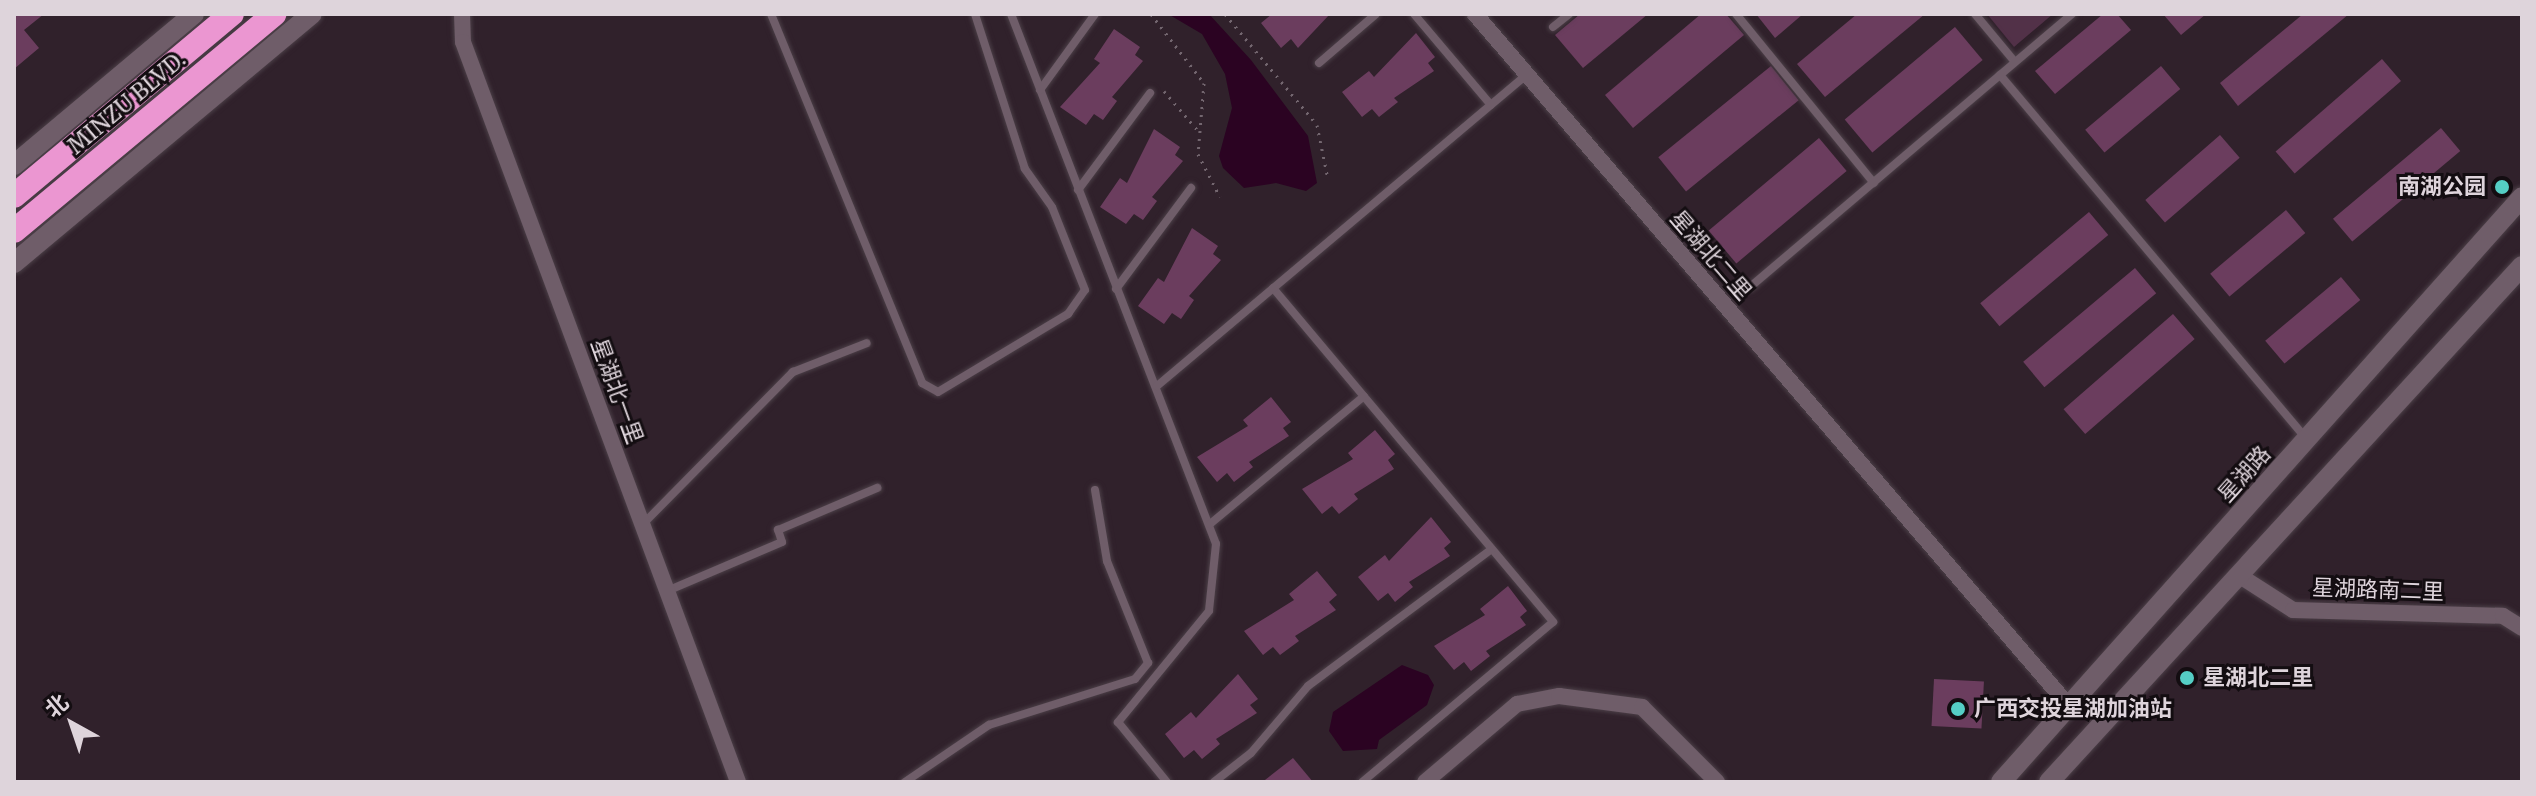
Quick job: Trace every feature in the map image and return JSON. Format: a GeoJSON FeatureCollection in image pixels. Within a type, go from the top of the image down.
{"type":"FeatureCollection","features":[{"type":"Feature","properties":{"kind":"highway","name":"MINZU BLVD."},"geometry":{"type":"LineString","coordinates":[[14,196],[232,14]]}},
{"type":"Feature","properties":{"kind":"highway","name":"MINZU BLVD."},"geometry":{"type":"LineString","coordinates":[[14,231],[274,14]]}},
{"type":"Feature","properties":{"kind":"main road"},"geometry":{"type":"LineString","coordinates":[[14,165],[194,14]]}},
{"type":"Feature","properties":{"kind":"main road"},"geometry":{"type":"LineString","coordinates":[[14,263],[312,14]]}},
{"type":"Feature","properties":{"kind":"main road","name":"星湖路"},"geometry":{"type":"LineString","coordinates":[[2001,782],[2522,197]]}},
{"type":"Feature","properties":{"kind":"main road"},"geometry":{"type":"LineString","coordinates":[[2049,782],[2522,266]]}},
{"type":"Feature","properties":{"kind":"street","name":"星湖北一里"},"geometry":{"type":"LineString","coordinates":[[462,14],[463,42],[738,782]]}},
{"type":"Feature","properties":{"kind":"street","name":"星湖北二里"},"geometry":{"type":"LineString","coordinates":[[1475,14],[2069,706]]}},
{"type":"Feature","properties":{"kind":"street","name":"星湖路南二里"},"geometry":{"type":"LineString","coordinates":[[2240,576],[2293,610],[2503,616],[2522,628]]}},
{"type":"Feature","properties":{"kind":"street"},"geometry":{"type":"LineString","coordinates":[[1425,782],[1517,704],[1559,696],[1642,707],[1717,782]]}},
{"type":"Feature","properties":{"kind":"lane"},"geometry":{"type":"LineString","coordinates":[[771,14],[922,383],[938,392],[1068,314],[1085,290],[1052,207],[1025,169],[975,14]]}},
{"type":"Feature","properties":{"kind":"lane"},"geometry":{"type":"LineString","coordinates":[[1011,14],[1210,524],[1217,574],[1209,611],[1118,722],[1167,782]]}},
{"type":"Feature","properties":{"kind":"lane"},"geometry":{"type":"LineString","coordinates":[[1040,90],[1095,14]]}},
{"type":"Feature","properties":{"kind":"lane"},"geometry":{"type":"LineString","coordinates":[[1319,63],[1376,14]]}},
{"type":"Feature","properties":{"kind":"lane"},"geometry":{"type":"LineString","coordinates":[[1414,14],[1491,105]]}},
{"type":"Feature","properties":{"kind":"lane"},"geometry":{"type":"LineString","coordinates":[[1553,27],[1569,14]]}},
{"type":"Feature","properties":{"kind":"lane"},"geometry":{"type":"LineString","coordinates":[[1736,14],[1874,183]]}},
{"type":"Feature","properties":{"kind":"lane"},"geometry":{"type":"LineString","coordinates":[[1975,14],[2015,62]]}},
{"type":"Feature","properties":{"kind":"lane"},"geometry":{"type":"LineString","coordinates":[[1750,287],[2072,14]]}},
{"type":"Feature","properties":{"kind":"lane"},"geometry":{"type":"LineString","coordinates":[[1157,386],[1527,74]]}},
{"type":"Feature","properties":{"kind":"lane"},"geometry":{"type":"LineString","coordinates":[[2000,75],[2307,440]]}},
{"type":"Feature","properties":{"kind":"lane"},"geometry":{"type":"LineString","coordinates":[[1078,190],[1150,93]]}},
{"type":"Feature","properties":{"kind":"lane"},"geometry":{"type":"LineString","coordinates":[[1116,289],[1191,188]]}},
{"type":"Feature","properties":{"kind":"lane"},"geometry":{"type":"LineString","coordinates":[[1273,288],[1553,622],[1362,782]]}},
{"type":"Feature","properties":{"kind":"lane"},"geometry":{"type":"LineString","coordinates":[[643,524],[793,372],[867,343]]}},
{"type":"Feature","properties":{"kind":"lane"},"geometry":{"type":"LineString","coordinates":[[1210,524],[1364,396]]}},
{"type":"Feature","properties":{"kind":"lane"},"geometry":{"type":"LineString","coordinates":[[667,591],[782,542],[778,530],[877,488]]}},
{"type":"Feature","properties":{"kind":"lane"},"geometry":{"type":"LineString","coordinates":[[905,782],[989,725],[1135,679],[1148,663],[1107,561],[1095,490]]}},
{"type":"Feature","properties":{"kind":"lane"},"geometry":{"type":"LineString","coordinates":[[1214,782],[1251,753],[1320,676],[1492,549]]}},
{"type":"Feature","properties":{"kind":"path"},"geometry":{"type":"LineString","coordinates":[[1151,14],[1204,83],[1198,154],[1220,197]]}},
{"type":"Feature","properties":{"kind":"path"},"geometry":{"type":"LineString","coordinates":[[1225,14],[1305,106],[1324,141],[1328,179]]}},
{"type":"Feature","properties":{"kind":"path"},"geometry":{"type":"LineString","coordinates":[[1150,93],[1171,94],[1200,133]]}},
{"type":"Feature","properties":{"kind":"shaded area"},"geometry":{"type":"Polygon","coordinates":[[[1168,14],[1209,14],[1251,60],[1308,136],[1317,183],[1306,191],[1276,183],[1244,188],[1223,168],[1219,156],[1232,108],[1225,74],[1202,34],[1168,14]]]}},
{"type":"Feature","properties":{"kind":"shaded area"},"geometry":{"type":"Polygon","coordinates":[[[1987,14],[2053,14],[2014,47],[1987,14]]]}},
{"type":"Feature","properties":{"kind":"shaded area"},"geometry":{"type":"Polygon","coordinates":[[[1402,665],[1428,675],[1434,685],[1427,705],[1379,740],[1377,749],[1343,751],[1329,731],[1333,712],[1402,665]]]}},
{"type":"Feature","properties":{"kind":"building"},"geometry":{"type":"Polygon","coordinates":[[[14,14],[44,14],[24,30],[39,48],[14,69],[14,14]]]}},
{"type":"Feature","properties":{"kind":"building"},"geometry":{"type":"Polygon","coordinates":[[[1272,14],[1330,14],[1298,48],[1291,39],[1281,48],[1261,23],[1272,14]]]}},
{"type":"Feature","properties":{"kind":"building"},"geometry":{"type":"Polygon","coordinates":[[[1580,14],[1648,14],[1583,68],[1555,35],[1580,14]]]}},
{"type":"Feature","properties":{"kind":"building"},"geometry":{"type":"Polygon","coordinates":[[[1701,14],[1726,14],[1744,35],[1633,128],[1605,95],[1701,14]]]}},
{"type":"Feature","properties":{"kind":"building"},"geometry":{"type":"Polygon","coordinates":[[[1756,14],[1803,14],[1775,38],[1756,14]]]}},
{"type":"Feature","properties":{"kind":"building"},"geometry":{"type":"Polygon","coordinates":[[[1857,14],[1925,14],[1825,97],[1797,64],[1857,14]]]}},
{"type":"Feature","properties":{"kind":"building"},"geometry":{"type":"Polygon","coordinates":[[[2103,14],[2117,14],[2131,30],[2055,94],[2035,71],[2103,14]]]}},
{"type":"Feature","properties":{"kind":"building"},"geometry":{"type":"Polygon","coordinates":[[[2163,14],[2206,14],[2181,35],[2163,14]]]}},
{"type":"Feature","properties":{"kind":"building"},"geometry":{"type":"Polygon","coordinates":[[[2303,14],[2349,14],[2238,106],[2220,83],[2303,14]]]}},
{"type":"Feature","properties":{"kind":"building"},"geometry":{"type":"Polygon","coordinates":[[[1955,27],[1983,60],[1872,153],[1845,120],[1955,27]]]}},
{"type":"Feature","properties":{"kind":"building"},"geometry":{"type":"Polygon","coordinates":[[[1114,29],[1140,47],[1135,55],[1143,61],[1112,97],[1117,101],[1103,120],[1094,114],[1086,125],[1060,107],[1100,63],[1094,59],[1114,29]]]}},
{"type":"Feature","properties":{"kind":"building"},"geometry":{"type":"Polygon","coordinates":[[[1416,33],[1435,57],[1428,63],[1434,71],[1394,98],[1398,102],[1379,117],[1372,109],[1362,117],[1342,92],[1369,71],[1374,77],[1416,33]]]}},
{"type":"Feature","properties":{"kind":"building"},"geometry":{"type":"Polygon","coordinates":[[[2382,59],[2401,81],[2295,173],[2276,152],[2382,59]]]}},
{"type":"Feature","properties":{"kind":"building"},"geometry":{"type":"Polygon","coordinates":[[[1771,66],[1799,100],[1686,191],[1658,157],[1771,66]]]}},
{"type":"Feature","properties":{"kind":"building"},"geometry":{"type":"Polygon","coordinates":[[[2161,66],[2180,89],[2104,153],[2085,130],[2161,66]]]}},
{"type":"Feature","properties":{"kind":"building"},"geometry":{"type":"Polygon","coordinates":[[[2441,128],[2460,151],[2352,242],[2333,219],[2441,128]]]}},
{"type":"Feature","properties":{"kind":"building"},"geometry":{"type":"Polygon","coordinates":[[[1154,129],[1180,147],[1175,155],[1183,161],[1152,197],[1157,201],[1143,220],[1134,214],[1126,224],[1100,207],[1120,178],[1127,183],[1154,129]]]}},
{"type":"Feature","properties":{"kind":"building"},"geometry":{"type":"Polygon","coordinates":[[[2220,135],[2240,158],[2165,223],[2145,200],[2220,135]]]}},
{"type":"Feature","properties":{"kind":"building"},"geometry":{"type":"Polygon","coordinates":[[[1819,138],[1847,171],[1736,264],[1709,231],[1819,138]]]}},
{"type":"Feature","properties":{"kind":"building"},"geometry":{"type":"Polygon","coordinates":[[[2286,210],[2305,233],[2229,297],[2210,274],[2286,210]]]}},
{"type":"Feature","properties":{"kind":"building"},"geometry":{"type":"Polygon","coordinates":[[[2089,212],[2108,235],[2000,326],[1980,303],[2089,212]]]}},
{"type":"Feature","properties":{"kind":"building"},"geometry":{"type":"Polygon","coordinates":[[[1192,228],[1218,246],[1213,254],[1221,260],[1189,296],[1194,300],[1181,319],[1172,313],[1164,324],[1138,306],[1158,278],[1164,282],[1192,228]]]}},
{"type":"Feature","properties":{"kind":"building"},"geometry":{"type":"Polygon","coordinates":[[[2135,268],[2156,293],[2044,387],[2023,362],[2135,268]]]}},
{"type":"Feature","properties":{"kind":"building"},"geometry":{"type":"Polygon","coordinates":[[[2341,277],[2360,300],[2284,364],[2265,341],[2341,277]]]}},
{"type":"Feature","properties":{"kind":"building"},"geometry":{"type":"Polygon","coordinates":[[[2173,314],[2195,339],[2085,434],[2064,409],[2173,314]]]}},
{"type":"Feature","properties":{"kind":"building"},"geometry":{"type":"Polygon","coordinates":[[[1271,397],[1291,422],[1283,428],[1289,436],[1249,462],[1253,467],[1234,482],[1227,473],[1217,482],[1197,457],[1248,426],[1243,420],[1271,397]]]}},
{"type":"Feature","properties":{"kind":"building"},"geometry":{"type":"Polygon","coordinates":[[[1375,430],[1395,454],[1388,460],[1394,469],[1354,494],[1358,499],[1339,514],[1332,506],[1322,514],[1302,489],[1353,459],[1348,453],[1375,430]]]}},
{"type":"Feature","properties":{"kind":"building"},"geometry":{"type":"Polygon","coordinates":[[[1431,517],[1451,542],[1444,548],[1450,556],[1409,582],[1413,587],[1395,602],[1388,593],[1378,601],[1358,577],[1385,555],[1389,561],[1431,517]]]}},
{"type":"Feature","properties":{"kind":"building"},"geometry":{"type":"Polygon","coordinates":[[[1317,571],[1337,595],[1329,602],[1336,610],[1295,636],[1299,641],[1280,655],[1273,647],[1263,655],[1244,631],[1294,600],[1289,594],[1317,571]]]}},
{"type":"Feature","properties":{"kind":"building"},"geometry":{"type":"Polygon","coordinates":[[[1508,586],[1527,611],[1520,617],[1526,625],[1486,651],[1490,656],[1471,671],[1464,662],[1454,670],[1434,646],[1485,615],[1480,609],[1508,586]]]}},
{"type":"Feature","properties":{"kind":"building"},"geometry":{"type":"Polygon","coordinates":[[[1238,674],[1258,699],[1250,705],[1257,713],[1216,739],[1220,744],[1202,759],[1194,750],[1184,758],[1165,734],[1191,712],[1196,718],[1238,674]]]}},
{"type":"Feature","properties":{"kind":"building"},"geometry":{"type":"Polygon","coordinates":[[[1934,679],[1984,682],[1981,729],[1932,726],[1934,679]]]}},
{"type":"Feature","properties":{"kind":"building"},"geometry":{"type":"Polygon","coordinates":[[[1293,758],[1313,782],[1265,780],[1293,758]]]}},
{"type":"Feature","properties":{"kind":"place","name":"南湖公园"},"geometry":{"type":"Point","coordinates":[2502,187]}},
{"type":"Feature","properties":{"kind":"place","name":"星湖北二里"},"geometry":{"type":"Point","coordinates":[2187,678]}},
{"type":"Feature","properties":{"kind":"place","name":"广西交投星湖加油站"},"geometry":{"type":"Point","coordinates":[1958,709]}}]}
